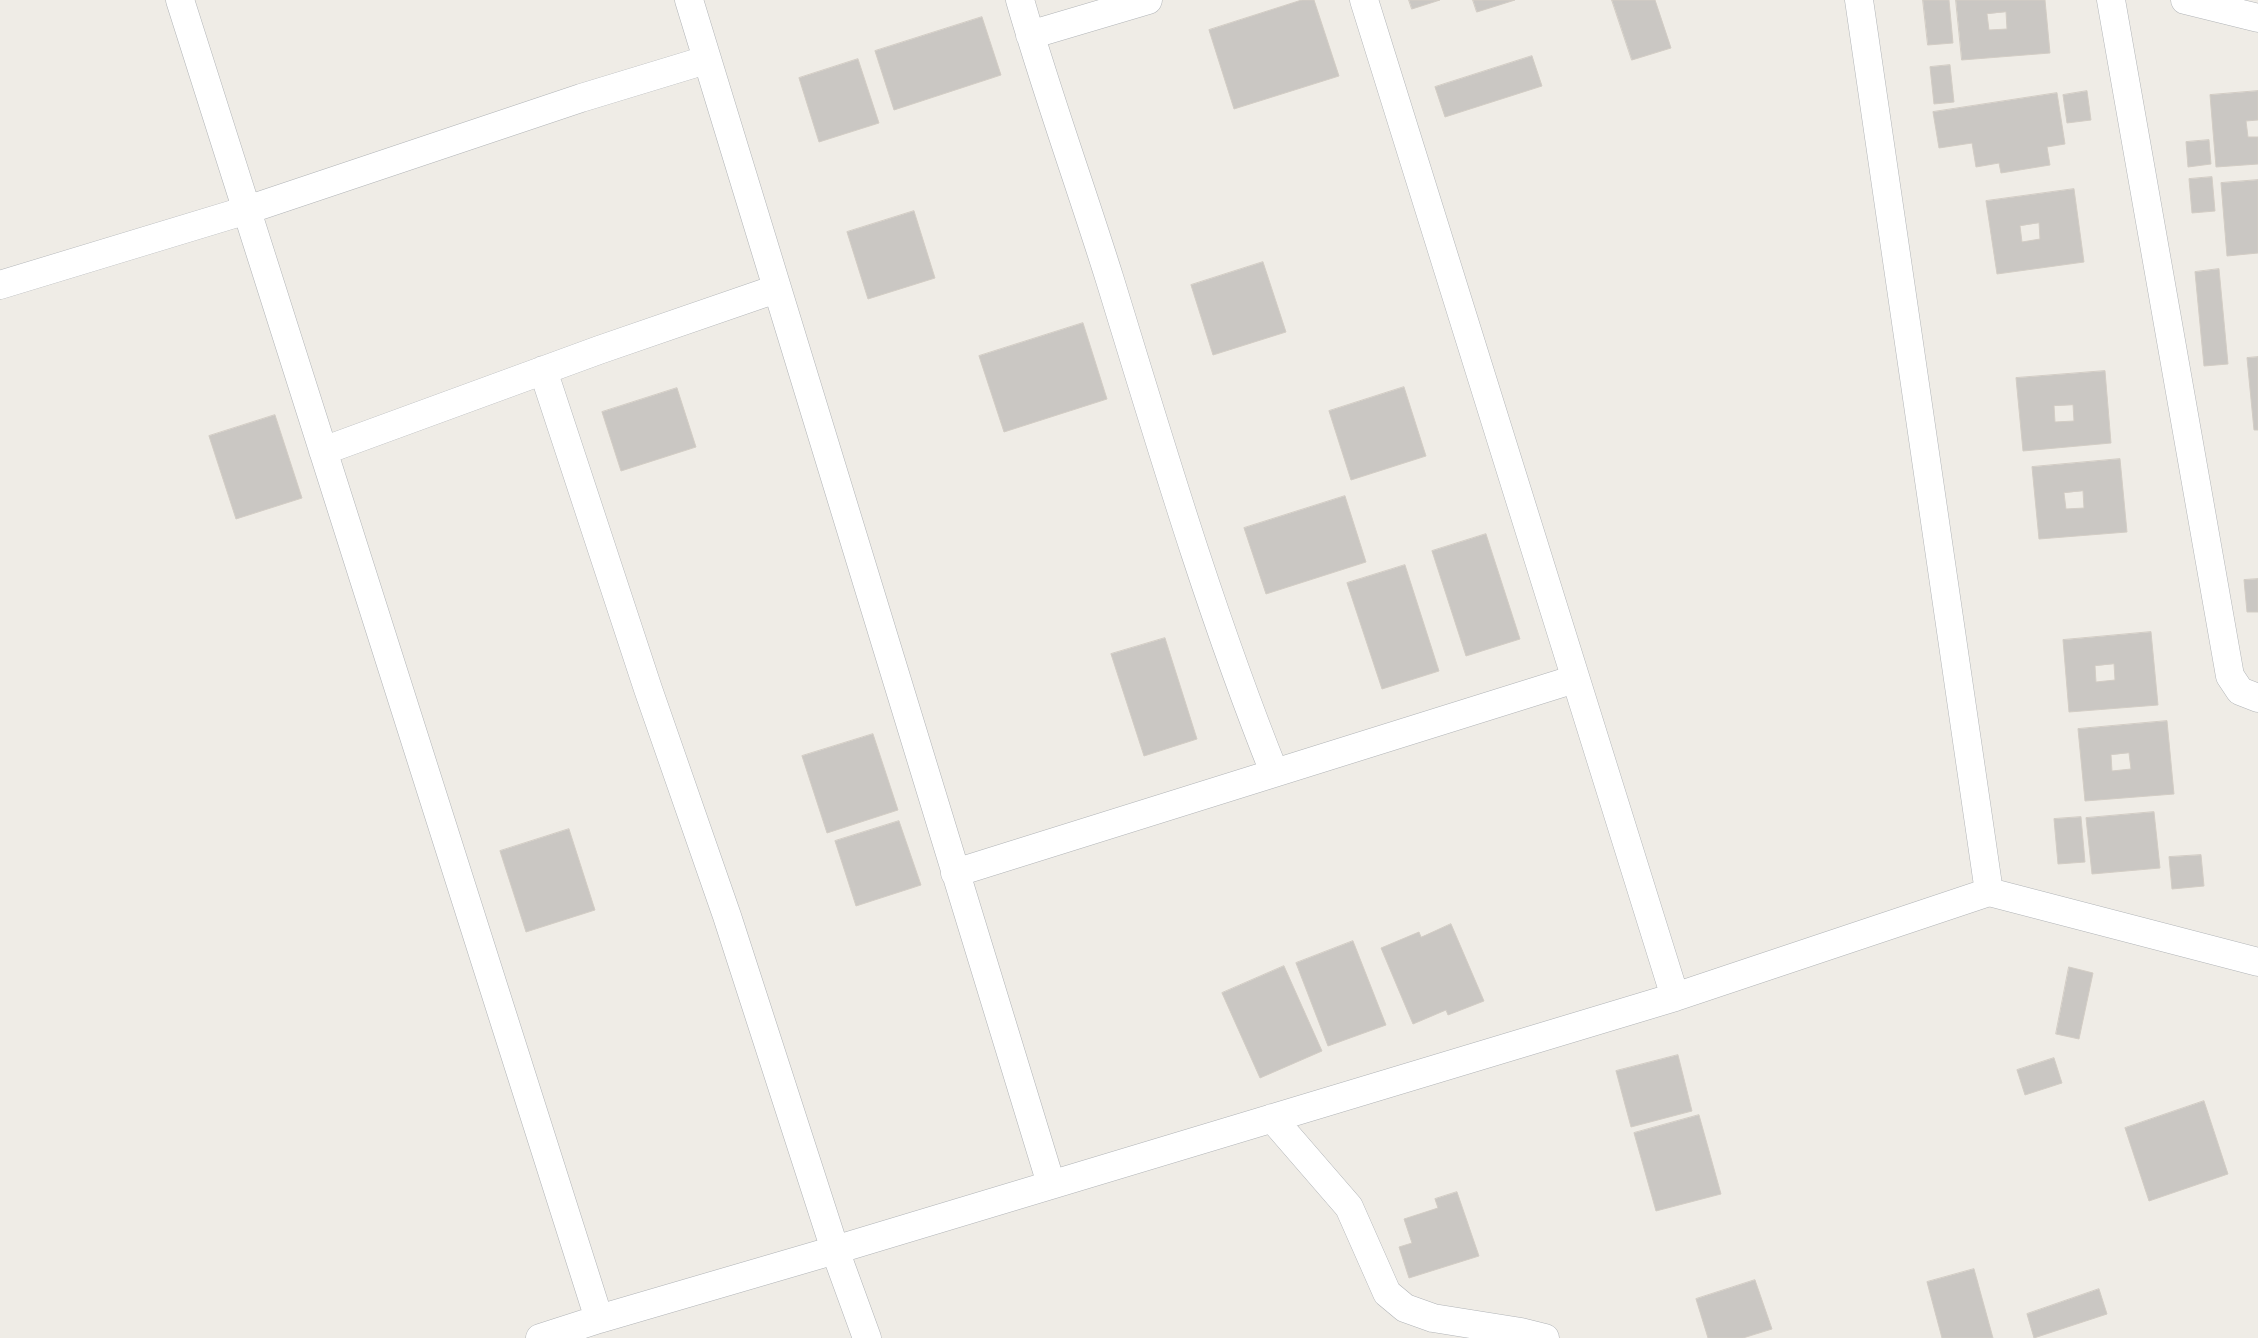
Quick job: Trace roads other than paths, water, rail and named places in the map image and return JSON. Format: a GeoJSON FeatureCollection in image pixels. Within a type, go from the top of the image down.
{"type":"FeatureCollection","features":[{"type":"Feature","properties":{"kind":"street"},"geometry":{"type":"LineString","coordinates":[[180,0],[599,1319]]}},
{"type":"Feature","properties":{"kind":"street"},"geometry":{"type":"LineString","coordinates":[[689,0],[1051,1184]]}},
{"type":"Feature","properties":{"kind":"street"},"geometry":{"type":"LineString","coordinates":[[1020,0],[1098,241],[1203,581],[1274,772]]}},
{"type":"Feature","properties":{"kind":"street"},"geometry":{"type":"LineString","coordinates":[[1030,35],[1148,0]]}},
{"type":"Feature","properties":{"kind":"street"},"geometry":{"type":"LineString","coordinates":[[1364,0],[1675,997]]}},
{"type":"Feature","properties":{"kind":"street"},"geometry":{"type":"LineString","coordinates":[[1859,0],[1989,892]]}},
{"type":"Feature","properties":{"kind":"street"},"geometry":{"type":"LineString","coordinates":[[2111,0],[2230,676],[2240,691],[2258,698]]}},
{"type":"Feature","properties":{"kind":"street"},"geometry":{"type":"LineString","coordinates":[[2185,0],[2258,18]]}},
{"type":"Feature","properties":{"kind":"street"},"geometry":{"type":"LineString","coordinates":[[0,285],[247,210],[572,101],[706,60]]}},
{"type":"Feature","properties":{"kind":"street"},"geometry":{"type":"LineString","coordinates":[[323,451],[544,370],[776,289]]}},
{"type":"Feature","properties":{"kind":"street"},"geometry":{"type":"LineString","coordinates":[[544,370],[648,689],[727,916],[835,1250],[867,1338]]}},
{"type":"Feature","properties":{"kind":"street"},"geometry":{"type":"LineString","coordinates":[[956,873],[1576,679]]}},
{"type":"Feature","properties":{"kind":"street"},"geometry":{"type":"LineString","coordinates":[[540,1338],[1675,997],[1989,892],[2258,962]]}},
{"type":"Feature","properties":{"kind":"street"},"geometry":{"type":"LineString","coordinates":[[1272,1118],[1349,1206],[1387,1293],[1405,1308],[1433,1318],[1521,1332],[1545,1338]]}}]}
